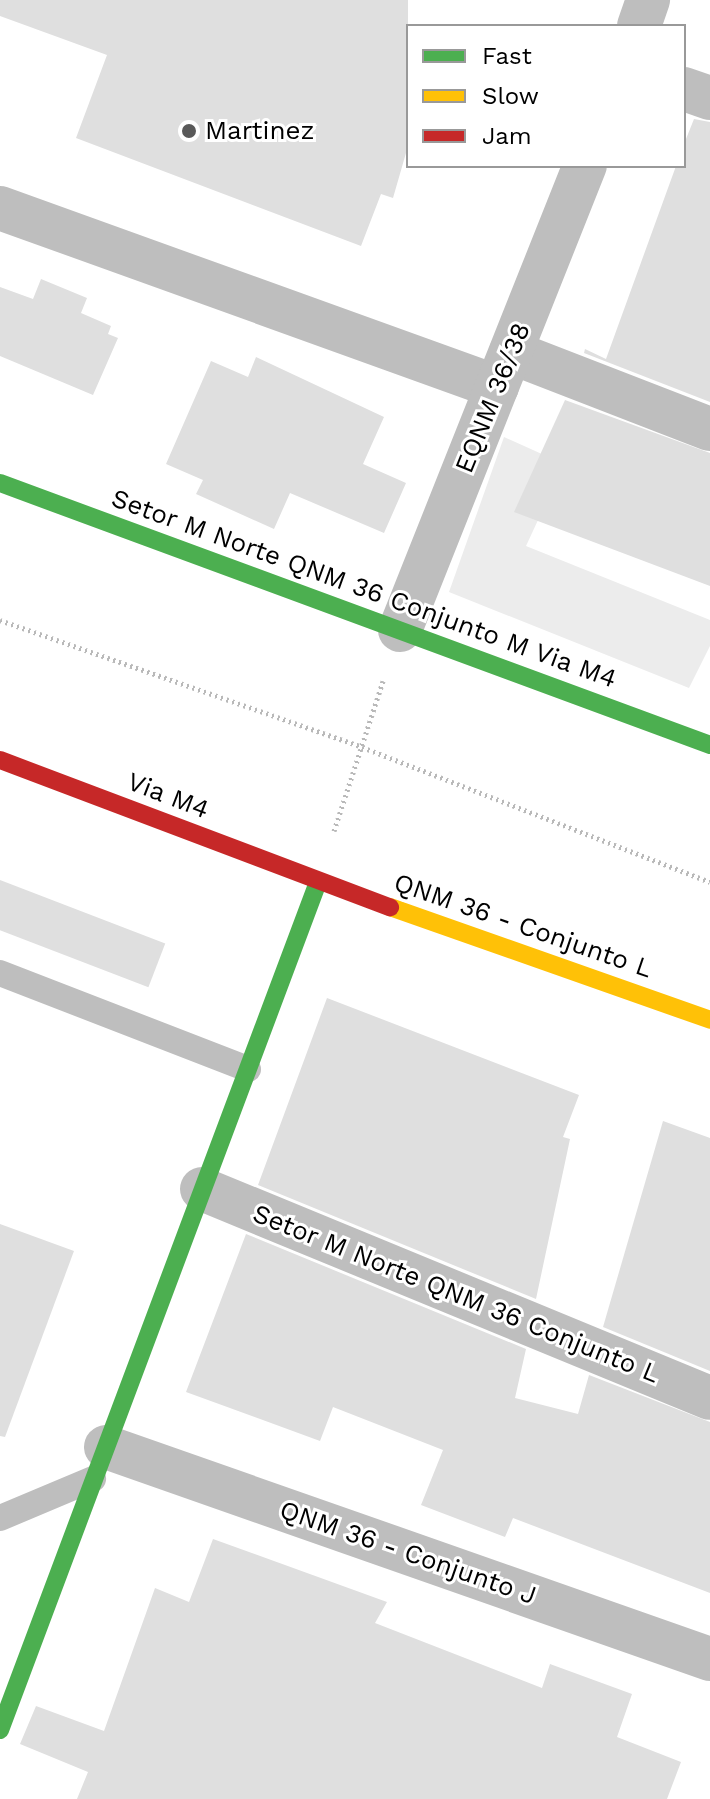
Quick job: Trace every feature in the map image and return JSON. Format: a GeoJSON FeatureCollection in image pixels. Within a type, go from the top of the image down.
{"type":"FeatureCollection","features":[{"type":"Feature","properties":{"kind":"main road","name":"Setor M Norte QNM 36 Conjunto M Via M4"},"geometry":{"type":"LineString","coordinates":[[0,483],[710,745]]}},
{"type":"Feature","properties":{"kind":"main road","name":"Via M4"},"geometry":{"type":"LineString","coordinates":[[0,760],[318,882]]}},
{"type":"Feature","properties":{"kind":"main road","name":"QNM 36 - Conjunto L"},"geometry":{"type":"LineString","coordinates":[[318,882],[710,1020]]}},
{"type":"Feature","properties":{"kind":"main road"},"geometry":{"type":"LineString","coordinates":[[0,1730],[318,882]]}},
{"type":"Feature","properties":{"kind":"street"},"geometry":{"type":"LineString","coordinates":[[640,24],[648,0]]}},
{"type":"Feature","properties":{"kind":"street"},"geometry":{"type":"LineString","coordinates":[[686,90],[710,98]]}},
{"type":"Feature","properties":{"kind":"street","name":"EQNM 36/38"},"geometry":{"type":"LineString","coordinates":[[400,630],[584,168]]}},
{"type":"Feature","properties":{"kind":"street"},"geometry":{"type":"LineString","coordinates":[[0,208],[504,370],[710,429]]}},
{"type":"Feature","properties":{"kind":"street","name":"Setor M Norte QNM 36 Conjunto L"},"geometry":{"type":"LineString","coordinates":[[202,1189],[710,1398]]}},
{"type":"Feature","properties":{"kind":"street","name":"QNM 36 - Conjunto J"},"geometry":{"type":"LineString","coordinates":[[100,1463],[710,1659]]}},
{"type":"Feature","properties":{"kind":"lane"},"geometry":{"type":"LineString","coordinates":[[0,973],[248,1069]]}},
{"type":"Feature","properties":{"kind":"lane"},"geometry":{"type":"LineString","coordinates":[[0,1518],[100,1463]]}},
{"type":"Feature","properties":{"kind":"path"},"geometry":{"type":"LineString","coordinates":[[0,620],[362,747],[710,882]]}},
{"type":"Feature","properties":{"kind":"path"},"geometry":{"type":"LineString","coordinates":[[318,882],[400,630]]}},
{"type":"Feature","properties":{"kind":"shaded area"},"geometry":{"type":"Polygon","coordinates":[[[504,437],[564,464],[526,546],[710,620],[710,646],[689,688],[449,592],[504,437]]]}},
{"type":"Feature","properties":{"kind":"building"},"geometry":{"type":"Polygon","coordinates":[[[0,0],[408,0],[406,153],[393,198],[381,194],[361,246],[76,138],[107,55],[0,16],[0,0]]]}},
{"type":"Feature","properties":{"kind":"building"},"geometry":{"type":"Polygon","coordinates":[[[694,119],[710,122],[710,402],[584,353],[585,349],[606,359],[675,168],[686,168],[686,139],[694,119]]]}},
{"type":"Feature","properties":{"kind":"building"},"geometry":{"type":"Polygon","coordinates":[[[41,279],[87,298],[81,313],[111,326],[108,334],[118,338],[93,395],[0,356],[0,287],[33,299],[41,279]]]}},
{"type":"Feature","properties":{"kind":"building"},"geometry":{"type":"Polygon","coordinates":[[[256,357],[384,417],[363,464],[406,483],[384,533],[290,493],[274,529],[196,494],[203,480],[166,464],[211,361],[248,377],[256,357]]]}},
{"type":"Feature","properties":{"kind":"building"},"geometry":{"type":"Polygon","coordinates":[[[565,400],[710,453],[710,586],[514,512],[565,400]]]}},
{"type":"Feature","properties":{"kind":"building"},"geometry":{"type":"Polygon","coordinates":[[[0,880],[165,943],[148,987],[0,930],[0,880]]]}},
{"type":"Feature","properties":{"kind":"building"},"geometry":{"type":"Polygon","coordinates":[[[327,998],[579,1095],[563,1137],[570,1139],[536,1299],[258,1185],[327,998]]]}},
{"type":"Feature","properties":{"kind":"building"},"geometry":{"type":"Polygon","coordinates":[[[663,1121],[710,1138],[710,1371],[603,1327],[663,1121]]]}},
{"type":"Feature","properties":{"kind":"building"},"geometry":{"type":"Polygon","coordinates":[[[0,1224],[74,1251],[5,1437],[0,1436],[0,1224]]]}},
{"type":"Feature","properties":{"kind":"building"},"geometry":{"type":"Polygon","coordinates":[[[246,1234],[526,1349],[515,1398],[578,1414],[589,1375],[710,1422],[710,1593],[513,1518],[505,1537],[421,1505],[443,1450],[333,1407],[320,1441],[186,1392],[246,1234]]]}},
{"type":"Feature","properties":{"kind":"building"},"geometry":{"type":"Polygon","coordinates":[[[213,1539],[387,1602],[375,1623],[542,1688],[550,1664],[632,1694],[617,1737],[681,1762],[667,1799],[77,1799],[88,1772],[20,1744],[36,1706],[104,1731],[155,1588],[189,1602],[213,1539]]]}},
{"type":"Feature","properties":{"kind":"traffic: fast"},"geometry":{"type":"LineString","coordinates":[[0,483],[710,745]]}},
{"type":"Feature","properties":{"kind":"traffic: fast"},"geometry":{"type":"LineString","coordinates":[[0,1730],[318,882]]}},
{"type":"Feature","properties":{"kind":"traffic: slow"},"geometry":{"type":"LineString","coordinates":[[390,907],[710,1020]]}},
{"type":"Feature","properties":{"kind":"traffic: jam"},"geometry":{"type":"LineString","coordinates":[[0,760],[390,907]]}},
{"type":"Feature","properties":{"kind":"place","name":"Martinez"},"geometry":{"type":"Point","coordinates":[189,131]}}]}
